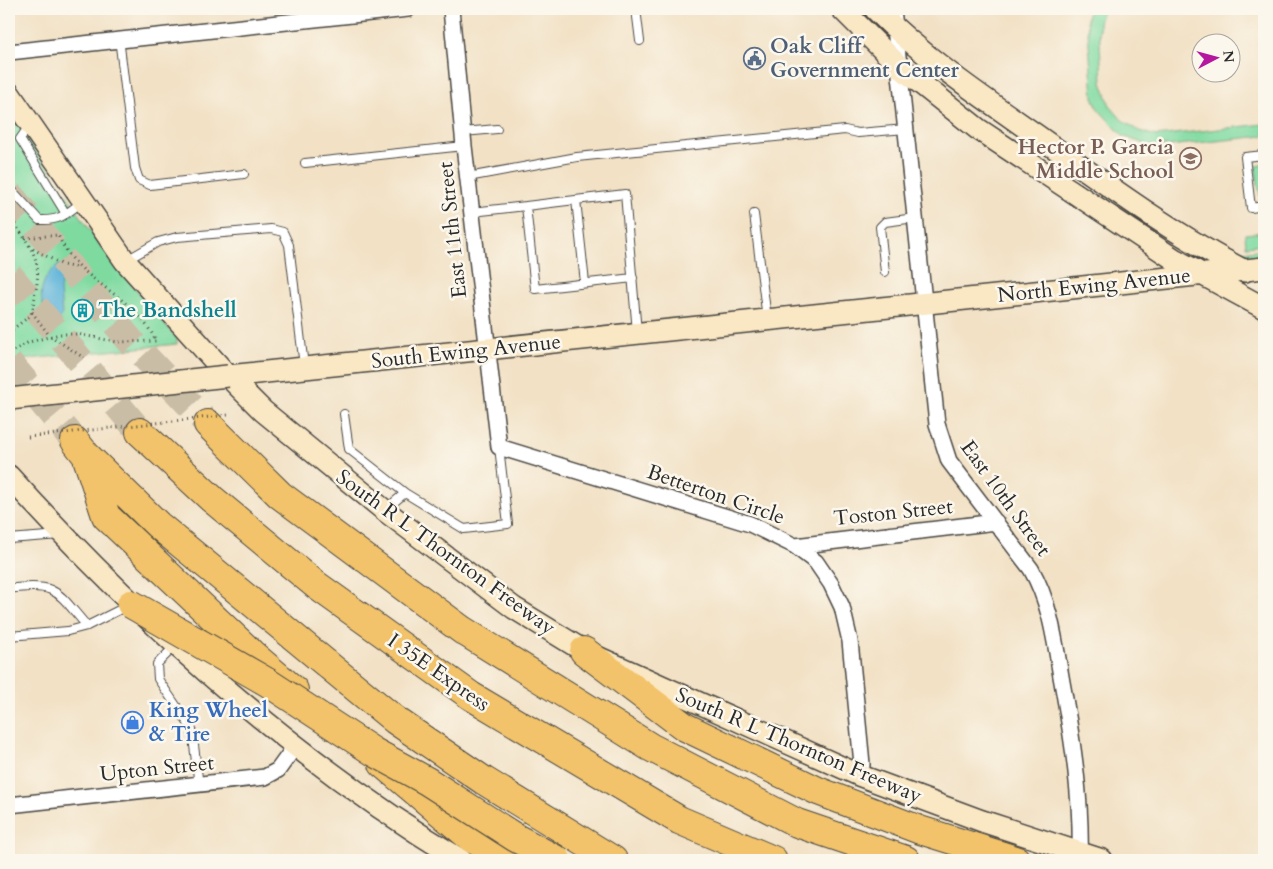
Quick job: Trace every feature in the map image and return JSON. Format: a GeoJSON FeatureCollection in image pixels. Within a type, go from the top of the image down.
{"type":"FeatureCollection","features":[{"type":"Feature","properties":{"kind":"highway"},"geometry":{"type":"LineString","coordinates":[[218,420],[280,495],[462,630],[650,748],[797,823],[906,860]]}},
{"type":"Feature","properties":{"kind":"highway","name":"I 35E Express"},"geometry":{"type":"LineString","coordinates":[[140,432],[212,499],[316,585],[472,696],[679,820],[773,860]]}},
{"type":"Feature","properties":{"kind":"highway"},"geometry":{"type":"LineString","coordinates":[[510,860],[470,838],[252,653],[106,516],[80,448],[158,525],[395,720],[483,780],[613,860]]}},
{"type":"Feature","properties":{"kind":"highway"},"geometry":{"type":"LineString","coordinates":[[131,604],[267,682],[374,752],[427,781],[516,838],[557,860]]}},
{"type":"Feature","properties":{"kind":"highway"},"geometry":{"type":"LineString","coordinates":[[584,651],[685,728],[818,791],[920,830],[1016,860]]}},
{"type":"Feature","properties":{"kind":"main road"},"geometry":{"type":"LineString","coordinates":[[842,9],[900,67],[978,129],[1200,275],[1264,308]]}},
{"type":"Feature","properties":{"kind":"main road"},"geometry":{"type":"LineString","coordinates":[[875,9],[894,19],[974,91],[1085,169],[1212,254],[1254,269],[1264,281]]}},
{"type":"Feature","properties":{"kind":"main road","name":"South R L Thornton Freeway"},"geometry":{"type":"LineString","coordinates":[[9,93],[125,260],[228,376],[262,411],[384,510],[514,608],[584,651],[861,776],[1080,857],[1102,860]]}},
{"type":"Feature","properties":{"kind":"main road"},"geometry":{"type":"LineString","coordinates":[[1072,191],[1085,169]]}},
{"type":"Feature","properties":{"kind":"main road","name":"North Ewing Avenue"},"geometry":{"type":"LineString","coordinates":[[924,302],[1254,269]]}},
{"type":"Feature","properties":{"kind":"main road","name":"South Ewing Avenue"},"geometry":{"type":"LineString","coordinates":[[9,399],[924,302]]}},
{"type":"Feature","properties":{"kind":"main road"},"geometry":{"type":"LineString","coordinates":[[9,476],[62,534],[131,604],[176,645],[296,745],[421,836],[462,860]]}},
{"type":"Feature","properties":{"kind":"street"},"geometry":{"type":"LineString","coordinates":[[9,52],[119,38],[408,9]]}},
{"type":"Feature","properties":{"kind":"street","name":"East 11th Street"},"geometry":{"type":"LineString","coordinates":[[451,9],[499,447]]}},
{"type":"Feature","properties":{"kind":"street","name":"East 10th Street"},"geometry":{"type":"LineString","coordinates":[[894,19],[937,424],[941,443],[949,461],[996,522],[1041,587],[1051,617],[1077,766],[1080,857]]}},
{"type":"Feature","properties":{"kind":"street","name":"Betterton Circle"},"geometry":{"type":"LineString","coordinates":[[499,447],[750,524],[795,546],[816,562],[831,584],[842,608],[850,641],[862,764],[861,776]]}},
{"type":"Feature","properties":{"kind":"street","name":"Toston Street"},"geometry":{"type":"LineString","coordinates":[[795,546],[996,522]]}},
{"type":"Feature","properties":{"kind":"street","name":"Upton Street"},"geometry":{"type":"LineString","coordinates":[[9,805],[265,778],[278,770],[296,745]]}},
{"type":"Feature","properties":{"kind":"lane"},"geometry":{"type":"LineString","coordinates":[[636,9],[640,41]]}},
{"type":"Feature","properties":{"kind":"lane"},"geometry":{"type":"LineString","coordinates":[[119,38],[135,168],[139,180],[150,185],[244,174]]}},
{"type":"Feature","properties":{"kind":"lane"},"geometry":{"type":"LineString","coordinates":[[30,124],[20,139],[66,214]]}},
{"type":"Feature","properties":{"kind":"lane"},"geometry":{"type":"LineString","coordinates":[[305,163],[464,139],[497,129]]}},
{"type":"Feature","properties":{"kind":"lane"},"geometry":{"type":"LineString","coordinates":[[468,177],[577,157],[845,130],[858,133],[906,129]]}},
{"type":"Feature","properties":{"kind":"lane"},"geometry":{"type":"LineString","coordinates":[[1264,155],[1245,157],[1250,208],[1264,206]]}},
{"type":"Feature","properties":{"kind":"lane"},"geometry":{"type":"LineString","coordinates":[[9,187],[39,220],[55,220],[84,201]]}},
{"type":"Feature","properties":{"kind":"lane"},"geometry":{"type":"LineString","coordinates":[[472,212],[625,194],[637,332]]}},
{"type":"Feature","properties":{"kind":"lane"},"geometry":{"type":"LineString","coordinates":[[576,200],[584,283]]}},
{"type":"Feature","properties":{"kind":"lane"},"geometry":{"type":"LineString","coordinates":[[526,206],[535,289],[633,278]]}},
{"type":"Feature","properties":{"kind":"lane"},"geometry":{"type":"LineString","coordinates":[[754,214],[768,319]]}},
{"type":"Feature","properties":{"kind":"lane"},"geometry":{"type":"LineString","coordinates":[[884,272],[880,227],[885,222],[915,218]]}},
{"type":"Feature","properties":{"kind":"lane"},"geometry":{"type":"LineString","coordinates":[[125,260],[158,242],[177,237],[270,230],[283,232],[289,245],[304,368]]}},
{"type":"Feature","properties":{"kind":"lane"},"geometry":{"type":"LineString","coordinates":[[344,414],[349,449],[405,493],[464,529],[508,524],[499,447]]}},
{"type":"Feature","properties":{"kind":"lane"},"geometry":{"type":"LineString","coordinates":[[384,510],[405,493]]}},
{"type":"Feature","properties":{"kind":"lane"},"geometry":{"type":"LineString","coordinates":[[9,539],[62,534]]}},
{"type":"Feature","properties":{"kind":"lane"},"geometry":{"type":"LineString","coordinates":[[9,589],[43,586],[58,593],[88,626]]}},
{"type":"Feature","properties":{"kind":"lane"},"geometry":{"type":"LineString","coordinates":[[9,636],[68,631],[88,626],[131,604]]}},
{"type":"Feature","properties":{"kind":"lane"},"geometry":{"type":"LineString","coordinates":[[176,645],[157,664],[158,679],[192,729],[199,786]]}},
{"type":"Feature","properties":{"kind":"path"},"geometry":{"type":"LineString","coordinates":[[9,216],[33,249],[39,268],[32,311],[9,333]]}},
{"type":"Feature","properties":{"kind":"path"},"geometry":{"type":"LineString","coordinates":[[9,353],[49,335],[77,334],[117,342],[156,341],[148,325],[135,310],[79,268],[63,246],[58,234],[24,238]]}},
{"type":"Feature","properties":{"kind":"path"},"geometry":{"type":"LineString","coordinates":[[33,249],[63,265],[79,268]]}},
{"type":"Feature","properties":{"kind":"path"},"geometry":{"type":"LineString","coordinates":[[32,311],[49,335],[84,358]]}},
{"type":"Feature","properties":{"kind":"path"},"geometry":{"type":"LineString","coordinates":[[28,436],[218,420]]}},
{"type":"Feature","properties":{"kind":"green space"},"geometry":{"type":"Polygon","coordinates":[[[1089,9],[1103,9],[1099,23],[1102,82],[1110,106],[1122,120],[1139,131],[1156,136],[1264,124],[1264,136],[1169,146],[1150,146],[1123,136],[1098,109],[1093,97],[1087,19],[1089,9]]]}},
{"type":"Feature","properties":{"kind":"green space"},"geometry":{"type":"Polygon","coordinates":[[[9,110],[103,249],[177,339],[177,344],[9,361],[9,110]]]}},
{"type":"Feature","properties":{"kind":"green space"},"geometry":{"type":"Polygon","coordinates":[[[1263,164],[1264,196],[1260,196],[1255,167],[1263,164]]]}},
{"type":"Feature","properties":{"kind":"green space"},"geometry":{"type":"Polygon","coordinates":[[[1264,232],[1264,244],[1246,246],[1245,234],[1264,232]]]}},
{"type":"Feature","properties":{"kind":"green space"},"geometry":{"type":"Polygon","coordinates":[[[1264,249],[1264,255],[1246,256],[1240,252],[1264,249]]]}},
{"type":"Feature","properties":{"kind":"water"},"geometry":{"type":"Polygon","coordinates":[[[60,265],[65,269],[60,289],[62,315],[58,321],[50,316],[45,309],[41,293],[47,277],[60,265]]]}},
{"type":"Feature","properties":{"kind":"tunnel"},"geometry":{"type":"LineString","coordinates":[[9,194],[133,344],[208,424]]}},
{"type":"Feature","properties":{"kind":"tunnel"},"geometry":{"type":"LineString","coordinates":[[9,275],[140,432]]}},
{"type":"Feature","properties":{"kind":"tunnel"},"geometry":{"type":"LineString","coordinates":[[9,363],[75,441]]}},
{"type":"Feature","properties":{"kind":"place","name":"Oak Cliff Government Center"},"geometry":{"type":"Point","coordinates":[754,58]}},
{"type":"Feature","properties":{"kind":"place","name":"Hector P. Garcia Middle School"},"geometry":{"type":"Point","coordinates":[1190,159]}},
{"type":"Feature","properties":{"kind":"place","name":"The Bandshell"},"geometry":{"type":"Point","coordinates":[82,310]}},
{"type":"Feature","properties":{"kind":"place","name":"King Wheel & Tire"},"geometry":{"type":"Point","coordinates":[133,722]}}]}
